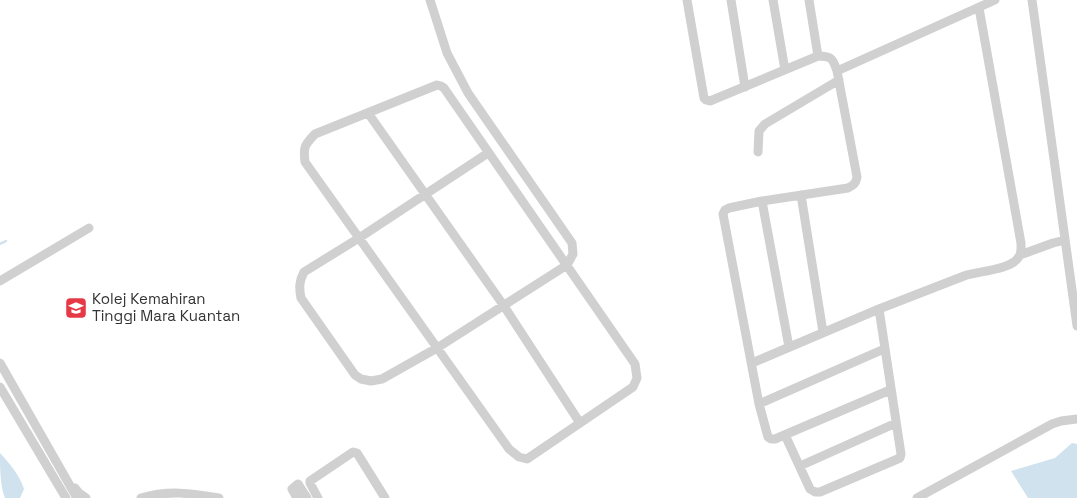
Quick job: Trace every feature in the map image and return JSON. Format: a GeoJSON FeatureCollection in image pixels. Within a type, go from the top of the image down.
{"type":"FeatureCollection","features":[{"type":"Feature","properties":{"kind":"street"},"geometry":{"type":"LineString","coordinates":[[430,0],[447,52],[468,93],[572,242],[573,254],[567,266],[437,348],[382,379],[372,381],[361,379],[355,375],[301,298],[299,290],[300,280],[304,272],[359,238],[488,153]]}},
{"type":"Feature","properties":{"kind":"street"},"geometry":{"type":"LineString","coordinates":[[687,0],[704,98],[706,100],[710,101],[818,56],[826,56],[834,61],[857,176],[853,186],[848,188],[762,201],[729,208],[725,210],[723,214],[760,404],[768,436],[771,439],[776,439],[890,390]]}},
{"type":"Feature","properties":{"kind":"street"},"geometry":{"type":"LineString","coordinates":[[731,0],[745,87]]}},
{"type":"Feature","properties":{"kind":"street"},"geometry":{"type":"LineString","coordinates":[[773,0],[785,70]]}},
{"type":"Feature","properties":{"kind":"street"},"geometry":{"type":"LineString","coordinates":[[809,0],[818,56]]}},
{"type":"Feature","properties":{"kind":"street"},"geometry":{"type":"LineString","coordinates":[[758,152],[759,131],[765,124],[838,76],[995,0]]}},
{"type":"Feature","properties":{"kind":"street"},"geometry":{"type":"LineString","coordinates":[[1032,0],[1077,326]]}},
{"type":"Feature","properties":{"kind":"street"},"geometry":{"type":"LineString","coordinates":[[752,363],[879,309],[975,272],[1006,267],[1019,258],[1021,243],[979,8]]}},
{"type":"Feature","properties":{"kind":"street"},"geometry":{"type":"LineString","coordinates":[[437,85],[444,88],[488,153],[635,364],[637,378],[633,387],[527,459],[519,457],[508,449],[305,162],[304,154],[305,145],[315,134],[437,85]]}},
{"type":"Feature","properties":{"kind":"street"},"geometry":{"type":"LineString","coordinates":[[368,113],[504,306],[580,423]]}},
{"type":"Feature","properties":{"kind":"street"},"geometry":{"type":"LineString","coordinates":[[801,195],[823,332]]}},
{"type":"Feature","properties":{"kind":"street"},"geometry":{"type":"LineString","coordinates":[[762,201],[789,348]]}},
{"type":"Feature","properties":{"kind":"street"},"geometry":{"type":"LineString","coordinates":[[0,281],[89,228]]}},
{"type":"Feature","properties":{"kind":"street"},"geometry":{"type":"LineString","coordinates":[[1020,255],[1065,240]]}},
{"type":"Feature","properties":{"kind":"street"},"geometry":{"type":"LineString","coordinates":[[785,435],[800,466],[811,494],[820,492],[900,458],[901,454],[890,390],[879,309]]}},
{"type":"Feature","properties":{"kind":"street"},"geometry":{"type":"LineString","coordinates":[[760,404],[884,350]]}},
{"type":"Feature","properties":{"kind":"street"},"geometry":{"type":"LineString","coordinates":[[0,363],[77,498]]}},
{"type":"Feature","properties":{"kind":"street"},"geometry":{"type":"LineString","coordinates":[[0,387],[66,498]]}},
{"type":"Feature","properties":{"kind":"street"},"geometry":{"type":"LineString","coordinates":[[917,498],[1052,424],[1077,419]]}},
{"type":"Feature","properties":{"kind":"street"},"geometry":{"type":"LineString","coordinates":[[800,466],[896,423]]}},
{"type":"Feature","properties":{"kind":"street"},"geometry":{"type":"LineString","coordinates":[[318,498],[310,481],[353,452],[357,454],[385,498]]}},
{"type":"Feature","properties":{"kind":"street"},"geometry":{"type":"LineString","coordinates":[[68,482],[86,498]]}},
{"type":"Feature","properties":{"kind":"street"},"geometry":{"type":"LineString","coordinates":[[297,498],[292,489],[298,484],[307,498]]}},
{"type":"Feature","properties":{"kind":"street"},"geometry":{"type":"LineString","coordinates":[[59,486],[58,489],[63,498]]}},
{"type":"Feature","properties":{"kind":"street"},"geometry":{"type":"LineString","coordinates":[[140,498],[177,492],[194,493],[219,498]]}},
{"type":"Feature","properties":{"kind":"water"},"geometry":{"type":"Polygon","coordinates":[[[1072,443],[1077,444],[1077,498],[1028,498],[1011,471],[1055,458],[1072,443]]]}},
{"type":"Feature","properties":{"kind":"water"},"geometry":{"type":"Polygon","coordinates":[[[0,453],[20,479],[24,489],[20,498],[5,498],[1,482],[0,453]]]}},
{"type":"Feature","properties":{"kind":"waterway"},"geometry":{"type":"LineString","coordinates":[[0,244],[6,241]]}},
{"type":"Feature","properties":{"kind":"place","name":"Kolej Kemahiran Tinggi Mara Kuantan"},"geometry":{"type":"Point","coordinates":[76,308]}}]}
